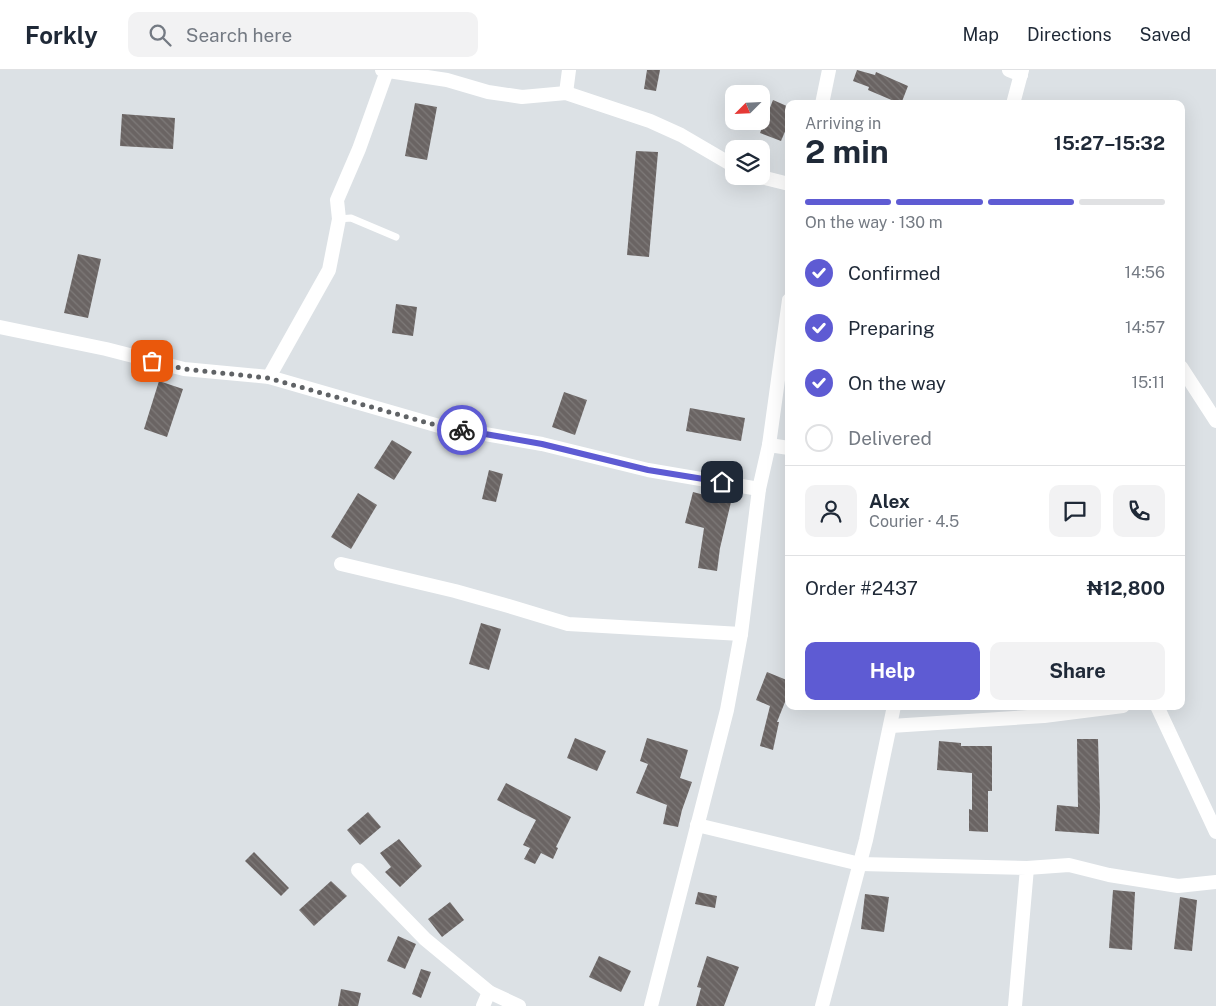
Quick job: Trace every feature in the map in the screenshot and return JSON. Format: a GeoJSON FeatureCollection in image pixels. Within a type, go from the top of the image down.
{"type":"FeatureCollection","features":[{"type":"Feature","properties":{"kind":"street"},"geometry":{"type":"LineString","coordinates":[[566,93],[569,70]]}},
{"type":"Feature","properties":{"kind":"street"},"geometry":{"type":"LineString","coordinates":[[823,100],[829,70]]}},
{"type":"Feature","properties":{"kind":"street"},"geometry":{"type":"LineString","coordinates":[[268,378],[329,270],[339,219],[337,200],[359,149],[384,71],[447,80],[488,92],[522,97],[566,93],[650,121],[681,135],[725,161]]}},
{"type":"Feature","properties":{"kind":"street"},"geometry":{"type":"LineString","coordinates":[[1014,100],[1017,72]]}},
{"type":"Feature","properties":{"kind":"street"},"geometry":{"type":"LineString","coordinates":[[770,179],[785,183]]}},
{"type":"Feature","properties":{"kind":"street"},"geometry":{"type":"LineString","coordinates":[[0,327],[184,369],[268,378],[439,426],[542,444],[648,470],[759,489]]}},
{"type":"Feature","properties":{"kind":"street"},"geometry":{"type":"LineString","coordinates":[[651,1006],[727,710],[741,634],[759,489],[769,445],[785,329]]}},
{"type":"Feature","properties":{"kind":"street"},"geometry":{"type":"LineString","coordinates":[[1185,373],[1215,418]]}},
{"type":"Feature","properties":{"kind":"street"},"geometry":{"type":"LineString","coordinates":[[769,445],[785,447]]}},
{"type":"Feature","properties":{"kind":"street"},"geometry":{"type":"LineString","coordinates":[[341,564],[456,591],[568,624],[741,634]]}},
{"type":"Feature","properties":{"kind":"street"},"geometry":{"type":"LineString","coordinates":[[822,1006],[860,864],[893,710]]}},
{"type":"Feature","properties":{"kind":"street"},"geometry":{"type":"LineString","coordinates":[[891,726],[1044,716],[1091,710]]}},
{"type":"Feature","properties":{"kind":"street"},"geometry":{"type":"LineString","coordinates":[[1159,710],[1216,832]]}},
{"type":"Feature","properties":{"kind":"street"},"geometry":{"type":"LineString","coordinates":[[698,825],[860,864],[1027,868],[1069,865],[1109,875],[1178,886],[1216,882]]}},
{"type":"Feature","properties":{"kind":"street"},"geometry":{"type":"LineString","coordinates":[[1015,1006],[1027,868]]}},
{"type":"Feature","properties":{"kind":"street"},"geometry":{"type":"LineString","coordinates":[[358,870],[425,939],[489,992],[519,1006]]}},
{"type":"Feature","properties":{"kind":"street"},"geometry":{"type":"LineString","coordinates":[[484,1006],[489,992]]}},
{"type":"Feature","properties":{"kind":"lane"},"geometry":{"type":"LineString","coordinates":[[339,219],[351,218],[396,237]]}},
{"type":"Feature","properties":{"kind":"building"},"geometry":{"type":"Polygon","coordinates":[[[647,70],[660,70],[656,91],[644,89],[647,70]]]}},
{"type":"Feature","properties":{"kind":"building"},"geometry":{"type":"Polygon","coordinates":[[[857,70],[875,75],[876,72],[908,86],[903,100],[892,100],[868,90],[869,87],[853,81],[857,70]]]}},
{"type":"Feature","properties":{"kind":"building"},"geometry":{"type":"Polygon","coordinates":[[[773,100],[785,105],[785,132],[781,141],[760,133],[761,130],[770,130],[770,108],[773,100]]]}},
{"type":"Feature","properties":{"kind":"building"},"geometry":{"type":"Polygon","coordinates":[[[415,103],[437,107],[427,160],[405,156],[415,103]]]}},
{"type":"Feature","properties":{"kind":"building"},"geometry":{"type":"Polygon","coordinates":[[[122,114],[175,118],[173,149],[120,146],[122,114]]]}},
{"type":"Feature","properties":{"kind":"building"},"geometry":{"type":"Polygon","coordinates":[[[636,151],[658,152],[649,257],[627,255],[636,151]]]}},
{"type":"Feature","properties":{"kind":"building"},"geometry":{"type":"Polygon","coordinates":[[[78,254],[101,259],[88,318],[64,313],[78,254]]]}},
{"type":"Feature","properties":{"kind":"building"},"geometry":{"type":"Polygon","coordinates":[[[396,304],[417,307],[413,336],[392,333],[396,304]]]}},
{"type":"Feature","properties":{"kind":"building"},"geometry":{"type":"Polygon","coordinates":[[[159,381],[183,389],[167,437],[144,429],[159,381]]]}},
{"type":"Feature","properties":{"kind":"building"},"geometry":{"type":"Polygon","coordinates":[[[564,392],[587,400],[575,435],[552,427],[564,392]]]}},
{"type":"Feature","properties":{"kind":"building"},"geometry":{"type":"Polygon","coordinates":[[[690,408],[745,418],[741,441],[686,431],[690,408]]]}},
{"type":"Feature","properties":{"kind":"building"},"geometry":{"type":"Polygon","coordinates":[[[392,440],[412,452],[394,480],[374,468],[392,440]]]}},
{"type":"Feature","properties":{"kind":"building"},"geometry":{"type":"Polygon","coordinates":[[[489,470],[503,474],[496,502],[482,499],[489,470]]]}},
{"type":"Feature","properties":{"kind":"building"},"geometry":{"type":"Polygon","coordinates":[[[693,492],[731,502],[720,548],[717,571],[698,568],[704,528],[685,523],[693,492]]]}},
{"type":"Feature","properties":{"kind":"building"},"geometry":{"type":"Polygon","coordinates":[[[358,493],[377,505],[351,549],[331,537],[358,493]]]}},
{"type":"Feature","properties":{"kind":"building"},"geometry":{"type":"Polygon","coordinates":[[[481,623],[501,629],[489,670],[469,664],[481,623]]]}},
{"type":"Feature","properties":{"kind":"building"},"geometry":{"type":"Polygon","coordinates":[[[767,672],[785,679],[785,702],[777,722],[779,722],[773,750],[760,746],[770,706],[756,700],[767,672]]]}},
{"type":"Feature","properties":{"kind":"building"},"geometry":{"type":"Polygon","coordinates":[[[575,738],[606,751],[597,771],[567,758],[575,738]]]}},
{"type":"Feature","properties":{"kind":"building"},"geometry":{"type":"Polygon","coordinates":[[[647,738],[688,750],[680,778],[692,782],[678,827],[663,824],[667,805],[636,793],[648,764],[640,761],[647,738]]]}},
{"type":"Feature","properties":{"kind":"building"},"geometry":{"type":"Polygon","coordinates":[[[1077,739],[1098,739],[1099,834],[1055,831],[1057,805],[1078,807],[1077,739]]]}},
{"type":"Feature","properties":{"kind":"building"},"geometry":{"type":"Polygon","coordinates":[[[939,741],[961,743],[961,746],[992,746],[992,791],[988,791],[988,832],[969,831],[969,809],[972,810],[972,773],[937,770],[939,741]]]}},
{"type":"Feature","properties":{"kind":"building"},"geometry":{"type":"Polygon","coordinates":[[[506,783],[571,817],[556,847],[558,848],[553,859],[541,853],[535,864],[524,859],[530,848],[523,845],[536,820],[497,800],[506,783]]]}},
{"type":"Feature","properties":{"kind":"building"},"geometry":{"type":"Polygon","coordinates":[[[368,812],[381,827],[360,845],[347,830],[368,812]]]}},
{"type":"Feature","properties":{"kind":"building"},"geometry":{"type":"Polygon","coordinates":[[[399,839],[422,866],[400,887],[385,872],[391,867],[380,853],[399,839]]]}},
{"type":"Feature","properties":{"kind":"building"},"geometry":{"type":"Polygon","coordinates":[[[254,852],[289,888],[281,896],[245,861],[254,852]]]}},
{"type":"Feature","properties":{"kind":"building"},"geometry":{"type":"Polygon","coordinates":[[[331,881],[347,896],[314,926],[299,910],[331,881]]]}},
{"type":"Feature","properties":{"kind":"building"},"geometry":{"type":"Polygon","coordinates":[[[1113,890],[1135,892],[1132,950],[1109,948],[1113,890]]]}},
{"type":"Feature","properties":{"kind":"building"},"geometry":{"type":"Polygon","coordinates":[[[698,892],[717,896],[715,908],[695,904],[698,892]]]}},
{"type":"Feature","properties":{"kind":"building"},"geometry":{"type":"Polygon","coordinates":[[[865,894],[889,897],[884,932],[861,929],[865,894]]]}},
{"type":"Feature","properties":{"kind":"building"},"geometry":{"type":"Polygon","coordinates":[[[1180,897],[1197,900],[1192,951],[1174,949],[1180,897]]]}},
{"type":"Feature","properties":{"kind":"building"},"geometry":{"type":"Polygon","coordinates":[[[450,902],[464,920],[442,937],[428,919],[450,902]]]}},
{"type":"Feature","properties":{"kind":"building"},"geometry":{"type":"Polygon","coordinates":[[[398,936],[416,944],[405,969],[387,961],[398,936]]]}},
{"type":"Feature","properties":{"kind":"building"},"geometry":{"type":"Polygon","coordinates":[[[599,956],[631,971],[621,992],[589,977],[599,956]]]}},
{"type":"Feature","properties":{"kind":"building"},"geometry":{"type":"Polygon","coordinates":[[[707,956],[739,967],[724,1006],[696,1006],[701,988],[697,987],[707,956]]]}},
{"type":"Feature","properties":{"kind":"building"},"geometry":{"type":"Polygon","coordinates":[[[421,969],[431,972],[421,998],[412,994],[421,969]]]}},
{"type":"Feature","properties":{"kind":"building"},"geometry":{"type":"Polygon","coordinates":[[[341,989],[361,993],[358,1006],[338,1006],[341,989]]]}},
{"type":"Feature","properties":{"kind":"way so far"},"geometry":{"type":"LineString","coordinates":[[152,361],[184,369],[268,378],[353,400],[439,426],[462,430]]}},
{"type":"Feature","properties":{"kind":"route"},"geometry":{"type":"LineString","coordinates":[[462,430],[542,444],[648,470],[722,482]]}}]}
